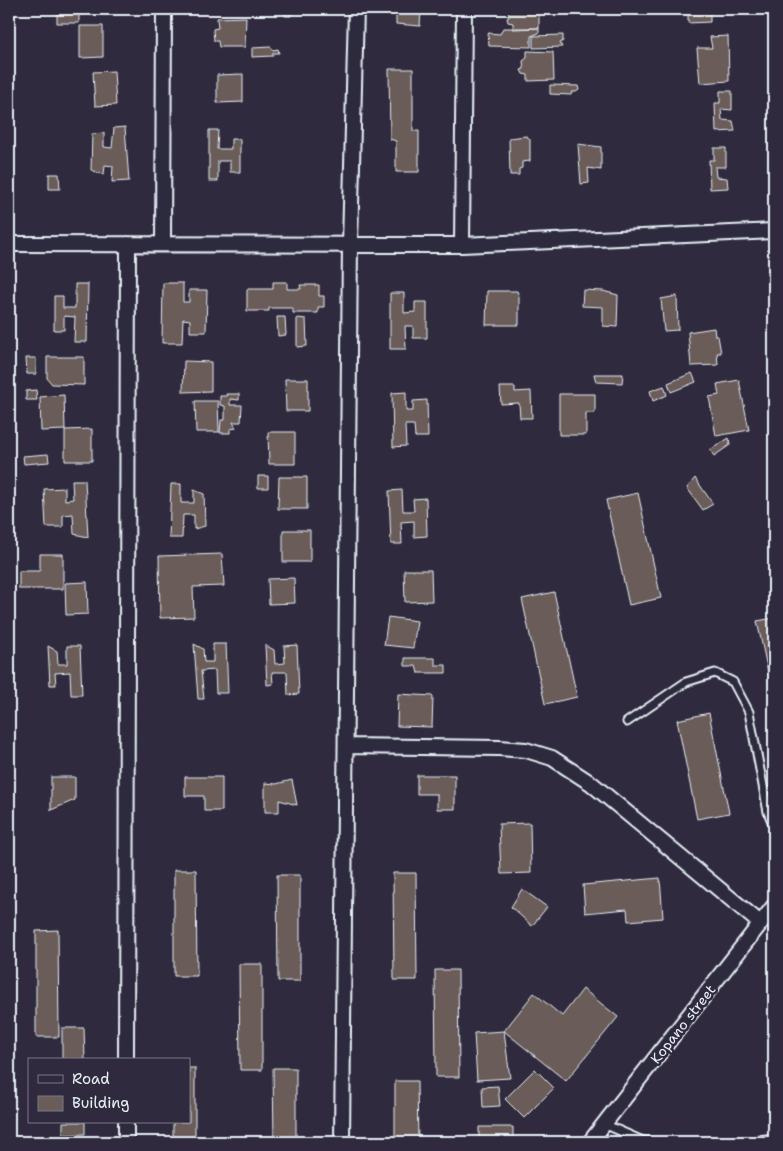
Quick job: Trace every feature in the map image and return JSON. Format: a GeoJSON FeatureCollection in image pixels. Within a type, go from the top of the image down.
{"type":"FeatureCollection","features":[{"type":"Feature","properties":{"kind":"street"},"geometry":{"type":"LineString","coordinates":[[163,244],[164,9]]}},
{"type":"Feature","properties":{"kind":"street"},"geometry":{"type":"LineString","coordinates":[[342,1142],[350,244],[356,9]]}},
{"type":"Feature","properties":{"kind":"street"},"geometry":{"type":"LineString","coordinates":[[462,245],[464,9]]}},
{"type":"Feature","properties":{"kind":"street"},"geometry":{"type":"LineString","coordinates":[[9,244],[462,245],[774,231]]}},
{"type":"Feature","properties":{"kind":"street"},"geometry":{"type":"LineString","coordinates":[[126,1058],[128,244]]}},
{"type":"Feature","properties":{"kind":"street"},"geometry":{"type":"LineString","coordinates":[[346,746],[499,748],[526,750],[552,758],[592,784],[760,923]]}},
{"type":"Feature","properties":{"kind":"street","name":"Kopano street"},"geometry":{"type":"LineString","coordinates":[[590,1142],[688,1019],[774,906]]}},
{"type":"Feature","properties":{"kind":"street"},"geometry":{"type":"LineString","coordinates":[[126,1124],[126,1142]]}},
{"type":"Feature","properties":{"kind":"lane"},"geometry":{"type":"LineString","coordinates":[[627,722],[686,682],[715,673],[733,682],[749,712],[768,812],[774,826]]}},
{"type":"Feature","properties":{"kind":"lane"},"geometry":{"type":"LineString","coordinates":[[604,1124],[644,1141],[651,1142]]}},
{"type":"Feature","properties":{"kind":"lane"},"geometry":{"type":"LineString","coordinates":[[742,1142],[774,1138]]}},
{"type":"Feature","properties":{"kind":"building"},"geometry":{"type":"Polygon","coordinates":[[[119,9],[119,10],[95,10],[119,9]]]}},
{"type":"Feature","properties":{"kind":"building"},"geometry":{"type":"Polygon","coordinates":[[[284,9],[291,9],[291,16],[285,16],[284,9]]]}},
{"type":"Feature","properties":{"kind":"building"},"geometry":{"type":"Polygon","coordinates":[[[396,9],[421,9],[420,26],[396,24],[396,9]]]}},
{"type":"Feature","properties":{"kind":"building"},"geometry":{"type":"Polygon","coordinates":[[[508,9],[539,9],[539,28],[513,29],[513,23],[508,22],[507,18],[509,17],[508,9]]]}},
{"type":"Feature","properties":{"kind":"building"},"geometry":{"type":"Polygon","coordinates":[[[688,9],[717,9],[718,13],[710,12],[710,22],[688,23],[688,9]]]}},
{"type":"Feature","properties":{"kind":"building"},"geometry":{"type":"Polygon","coordinates":[[[57,14],[79,14],[79,23],[57,23],[57,14]]]}},
{"type":"Feature","properties":{"kind":"building"},"geometry":{"type":"Polygon","coordinates":[[[246,17],[245,47],[219,47],[218,41],[214,41],[213,29],[218,28],[217,18],[246,17]]]}},
{"type":"Feature","properties":{"kind":"building"},"geometry":{"type":"Polygon","coordinates":[[[80,26],[103,26],[103,57],[80,58],[80,26]]]}},
{"type":"Feature","properties":{"kind":"building"},"geometry":{"type":"Polygon","coordinates":[[[503,28],[539,28],[539,33],[531,36],[531,47],[489,46],[488,33],[500,34],[503,28]]]}},
{"type":"Feature","properties":{"kind":"building"},"geometry":{"type":"Polygon","coordinates":[[[563,35],[563,41],[560,43],[562,47],[533,48],[533,36],[563,35]]]}},
{"type":"Feature","properties":{"kind":"building"},"geometry":{"type":"Polygon","coordinates":[[[728,36],[729,81],[700,83],[697,48],[712,48],[710,37],[728,36]]]}},
{"type":"Feature","properties":{"kind":"building"},"geometry":{"type":"Polygon","coordinates":[[[271,47],[273,50],[278,49],[279,53],[273,53],[273,56],[252,57],[252,48],[271,47]]]}},
{"type":"Feature","properties":{"kind":"building"},"geometry":{"type":"Polygon","coordinates":[[[527,51],[553,52],[554,80],[528,81],[528,75],[523,74],[521,70],[524,69],[523,61],[527,58],[527,51]]]}},
{"type":"Feature","properties":{"kind":"building"},"geometry":{"type":"Polygon","coordinates":[[[389,69],[413,69],[413,131],[419,131],[419,172],[396,172],[396,141],[390,139],[389,69]]]}},
{"type":"Feature","properties":{"kind":"building"},"geometry":{"type":"Polygon","coordinates":[[[114,71],[116,105],[95,106],[93,72],[114,71]]]}},
{"type":"Feature","properties":{"kind":"building"},"geometry":{"type":"Polygon","coordinates":[[[243,74],[243,102],[217,103],[217,75],[243,74]]]}},
{"type":"Feature","properties":{"kind":"building"},"geometry":{"type":"Polygon","coordinates":[[[550,85],[578,86],[579,90],[572,92],[571,95],[550,94],[550,85]]]}},
{"type":"Feature","properties":{"kind":"building"},"geometry":{"type":"Polygon","coordinates":[[[720,91],[732,91],[732,110],[721,109],[722,120],[733,121],[735,131],[716,132],[715,103],[720,103],[720,91]]]}},
{"type":"Feature","properties":{"kind":"building"},"geometry":{"type":"Polygon","coordinates":[[[125,127],[129,181],[112,182],[113,166],[105,165],[104,175],[91,170],[92,134],[104,133],[104,147],[112,148],[114,128],[125,127]]]}},
{"type":"Feature","properties":{"kind":"building"},"geometry":{"type":"Polygon","coordinates":[[[209,130],[218,130],[217,149],[231,149],[231,139],[240,139],[240,172],[230,172],[230,161],[218,161],[218,181],[209,181],[209,130]]]}},
{"type":"Feature","properties":{"kind":"building"},"geometry":{"type":"Polygon","coordinates":[[[526,136],[530,139],[530,161],[522,162],[519,175],[510,175],[509,138],[526,136]]]}},
{"type":"Feature","properties":{"kind":"building"},"geometry":{"type":"Polygon","coordinates":[[[578,144],[601,147],[601,170],[588,168],[589,183],[581,184],[578,144]]]}},
{"type":"Feature","properties":{"kind":"building"},"geometry":{"type":"Polygon","coordinates":[[[714,148],[726,148],[726,167],[715,167],[716,177],[727,178],[728,188],[710,189],[709,160],[714,160],[714,148]]]}},
{"type":"Feature","properties":{"kind":"building"},"geometry":{"type":"Polygon","coordinates":[[[49,174],[59,174],[60,189],[49,189],[49,174]]]}},
{"type":"Feature","properties":{"kind":"building"},"geometry":{"type":"Polygon","coordinates":[[[273,282],[287,282],[287,289],[301,289],[300,285],[319,285],[319,296],[324,296],[324,307],[318,307],[318,313],[293,313],[293,308],[269,308],[269,311],[247,311],[247,289],[273,289],[273,282]]]}},
{"type":"Feature","properties":{"kind":"building"},"geometry":{"type":"Polygon","coordinates":[[[163,283],[183,283],[183,302],[189,302],[189,290],[207,290],[206,332],[190,332],[190,320],[183,319],[182,343],[162,343],[163,283]]]}},
{"type":"Feature","properties":{"kind":"building"},"geometry":{"type":"Polygon","coordinates":[[[75,284],[88,284],[87,342],[74,342],[75,317],[64,316],[64,330],[54,330],[54,296],[63,296],[63,308],[75,308],[75,284]]]}},
{"type":"Feature","properties":{"kind":"building"},"geometry":{"type":"Polygon","coordinates":[[[583,290],[603,291],[618,295],[617,327],[603,326],[603,307],[582,306],[583,290]]]}},
{"type":"Feature","properties":{"kind":"building"},"geometry":{"type":"Polygon","coordinates":[[[487,291],[517,291],[519,296],[519,325],[486,325],[487,291]]]}},
{"type":"Feature","properties":{"kind":"building"},"geometry":{"type":"Polygon","coordinates":[[[390,293],[404,293],[404,313],[415,312],[415,302],[427,302],[427,338],[413,338],[413,326],[405,326],[406,349],[390,349],[390,293]]]}},
{"type":"Feature","properties":{"kind":"building"},"geometry":{"type":"Polygon","coordinates":[[[677,296],[678,330],[664,331],[661,299],[677,296]]]}},
{"type":"Feature","properties":{"kind":"building"},"geometry":{"type":"Polygon","coordinates":[[[277,317],[285,317],[286,335],[278,336],[277,317]]]}},
{"type":"Feature","properties":{"kind":"building"},"geometry":{"type":"Polygon","coordinates":[[[297,318],[306,319],[307,346],[297,347],[297,318]]]}},
{"type":"Feature","properties":{"kind":"building"},"geometry":{"type":"Polygon","coordinates":[[[714,328],[715,336],[718,336],[721,353],[717,353],[718,365],[691,366],[688,332],[714,328]]]}},
{"type":"Feature","properties":{"kind":"building"},"geometry":{"type":"Polygon","coordinates":[[[47,357],[84,357],[84,385],[52,384],[47,378],[47,357]]]}},
{"type":"Feature","properties":{"kind":"building"},"geometry":{"type":"Polygon","coordinates":[[[26,358],[36,358],[36,374],[27,374],[26,358]]]}},
{"type":"Feature","properties":{"kind":"building"},"geometry":{"type":"Polygon","coordinates":[[[184,361],[211,362],[211,391],[183,392],[184,361]]]}},
{"type":"Feature","properties":{"kind":"building"},"geometry":{"type":"Polygon","coordinates":[[[692,373],[696,382],[671,392],[668,383],[692,373]]]}},
{"type":"Feature","properties":{"kind":"building"},"geometry":{"type":"Polygon","coordinates":[[[594,374],[623,374],[622,383],[596,382],[594,374]]]}},
{"type":"Feature","properties":{"kind":"building"},"geometry":{"type":"Polygon","coordinates":[[[285,379],[308,379],[308,411],[286,411],[285,379]]]}},
{"type":"Feature","properties":{"kind":"building"},"geometry":{"type":"Polygon","coordinates":[[[739,380],[749,430],[716,436],[709,397],[719,395],[717,384],[739,380]]]}},
{"type":"Feature","properties":{"kind":"building"},"geometry":{"type":"Polygon","coordinates":[[[664,386],[667,395],[653,401],[650,391],[664,386]]]}},
{"type":"Feature","properties":{"kind":"building"},"geometry":{"type":"Polygon","coordinates":[[[500,387],[515,387],[515,392],[531,391],[532,418],[520,418],[519,403],[501,404],[500,387]]]}},
{"type":"Feature","properties":{"kind":"building"},"geometry":{"type":"Polygon","coordinates":[[[36,390],[37,400],[26,400],[26,391],[36,390]]]}},
{"type":"Feature","properties":{"kind":"building"},"geometry":{"type":"Polygon","coordinates":[[[406,392],[406,411],[413,411],[413,401],[427,400],[428,437],[415,437],[414,425],[405,425],[406,446],[393,447],[392,393],[406,392]]]}},
{"type":"Feature","properties":{"kind":"building"},"geometry":{"type":"Polygon","coordinates":[[[226,394],[239,394],[239,400],[230,399],[230,405],[242,405],[241,422],[233,422],[236,428],[230,429],[230,433],[220,433],[221,420],[225,420],[225,406],[220,405],[220,396],[227,396],[226,394]]]}},
{"type":"Feature","properties":{"kind":"building"},"geometry":{"type":"Polygon","coordinates":[[[559,394],[595,394],[595,413],[586,413],[586,435],[559,435],[559,394]]]}},
{"type":"Feature","properties":{"kind":"building"},"geometry":{"type":"Polygon","coordinates":[[[64,395],[65,430],[41,431],[40,397],[64,395]]]}},
{"type":"Feature","properties":{"kind":"building"},"geometry":{"type":"Polygon","coordinates":[[[195,401],[218,401],[219,432],[196,432],[195,401]]]}},
{"type":"Feature","properties":{"kind":"building"},"geometry":{"type":"Polygon","coordinates":[[[92,429],[92,461],[65,461],[65,430],[92,429]]]}},
{"type":"Feature","properties":{"kind":"building"},"geometry":{"type":"Polygon","coordinates":[[[268,432],[295,432],[295,464],[269,464],[268,432]]]}},
{"type":"Feature","properties":{"kind":"building"},"geometry":{"type":"Polygon","coordinates":[[[729,438],[730,445],[714,456],[710,450],[729,438]]]}},
{"type":"Feature","properties":{"kind":"building"},"geometry":{"type":"Polygon","coordinates":[[[48,454],[49,462],[24,464],[23,456],[48,454]]]}},
{"type":"Feature","properties":{"kind":"building"},"geometry":{"type":"Polygon","coordinates":[[[258,476],[268,476],[268,488],[258,488],[258,476]]]}},
{"type":"Feature","properties":{"kind":"building"},"geometry":{"type":"Polygon","coordinates":[[[279,477],[307,477],[307,509],[278,509],[279,477]]]}},
{"type":"Feature","properties":{"kind":"building"},"geometry":{"type":"Polygon","coordinates":[[[695,478],[713,504],[703,510],[687,488],[695,478]]]}},
{"type":"Feature","properties":{"kind":"building"},"geometry":{"type":"Polygon","coordinates":[[[72,480],[85,480],[88,537],[74,534],[73,514],[63,515],[63,527],[46,527],[44,489],[65,488],[65,500],[73,499],[72,480]]]}},
{"type":"Feature","properties":{"kind":"building"},"geometry":{"type":"Polygon","coordinates":[[[171,484],[181,484],[181,503],[194,503],[194,490],[204,494],[205,526],[194,529],[194,515],[183,515],[182,538],[169,538],[171,484]]]}},
{"type":"Feature","properties":{"kind":"building"},"geometry":{"type":"Polygon","coordinates":[[[402,490],[403,511],[414,511],[413,499],[426,498],[427,536],[414,537],[414,521],[401,522],[402,544],[391,544],[389,491],[402,490]]]}},
{"type":"Feature","properties":{"kind":"building"},"geometry":{"type":"Polygon","coordinates":[[[638,493],[661,598],[629,605],[606,500],[638,493]]]}},
{"type":"Feature","properties":{"kind":"building"},"geometry":{"type":"Polygon","coordinates":[[[283,530],[310,530],[310,562],[283,562],[283,530]]]}},
{"type":"Feature","properties":{"kind":"building"},"geometry":{"type":"Polygon","coordinates":[[[40,554],[63,554],[63,589],[19,589],[19,571],[40,571],[40,554]]]}},
{"type":"Feature","properties":{"kind":"building"},"geometry":{"type":"Polygon","coordinates":[[[222,554],[224,586],[193,587],[194,617],[160,618],[159,556],[222,554]]]}},
{"type":"Feature","properties":{"kind":"building"},"geometry":{"type":"Polygon","coordinates":[[[404,570],[431,570],[432,601],[405,602],[404,570]]]}},
{"type":"Feature","properties":{"kind":"building"},"geometry":{"type":"Polygon","coordinates":[[[294,578],[295,603],[269,604],[268,579],[294,578]]]}},
{"type":"Feature","properties":{"kind":"building"},"geometry":{"type":"Polygon","coordinates":[[[87,582],[88,614],[66,615],[65,583],[87,582]]]}},
{"type":"Feature","properties":{"kind":"building"},"geometry":{"type":"Polygon","coordinates":[[[554,592],[577,697],[545,704],[522,599],[554,592]]]}},
{"type":"Feature","properties":{"kind":"building"},"geometry":{"type":"Polygon","coordinates":[[[388,617],[417,621],[413,648],[384,645],[388,617]]]}},
{"type":"Feature","properties":{"kind":"building"},"geometry":{"type":"Polygon","coordinates":[[[774,618],[774,700],[757,621],[774,618]]]}},
{"type":"Feature","properties":{"kind":"building"},"geometry":{"type":"Polygon","coordinates":[[[194,644],[203,649],[204,662],[213,662],[213,644],[226,644],[228,693],[216,693],[215,670],[201,671],[204,699],[198,699],[194,644]]]}},
{"type":"Feature","properties":{"kind":"building"},"geometry":{"type":"Polygon","coordinates":[[[265,645],[274,650],[275,664],[285,663],[284,646],[297,645],[299,694],[288,695],[287,672],[272,672],[273,684],[267,685],[265,645]]]}},
{"type":"Feature","properties":{"kind":"building"},"geometry":{"type":"Polygon","coordinates":[[[48,646],[57,651],[58,664],[67,664],[67,646],[80,646],[82,695],[71,695],[70,672],[55,673],[56,685],[50,685],[48,646]]]}},
{"type":"Feature","properties":{"kind":"building"},"geometry":{"type":"Polygon","coordinates":[[[405,658],[435,658],[435,665],[446,665],[446,673],[418,673],[416,666],[405,666],[405,658]]]}},
{"type":"Feature","properties":{"kind":"building"},"geometry":{"type":"Polygon","coordinates":[[[398,694],[433,696],[432,727],[397,726],[398,694]]]}},
{"type":"Feature","properties":{"kind":"building"},"geometry":{"type":"Polygon","coordinates":[[[709,713],[729,813],[697,819],[677,720],[709,713]]]}},
{"type":"Feature","properties":{"kind":"building"},"geometry":{"type":"Polygon","coordinates":[[[417,775],[455,775],[455,809],[437,809],[437,794],[417,794],[417,775]]]}},
{"type":"Feature","properties":{"kind":"building"},"geometry":{"type":"Polygon","coordinates":[[[51,777],[75,777],[75,800],[51,810],[51,777]]]}},
{"type":"Feature","properties":{"kind":"building"},"geometry":{"type":"Polygon","coordinates":[[[185,777],[222,777],[222,811],[204,811],[204,796],[185,796],[185,777]]]}},
{"type":"Feature","properties":{"kind":"building"},"geometry":{"type":"Polygon","coordinates":[[[292,780],[297,805],[279,800],[279,812],[265,812],[265,783],[276,784],[292,780]]]}},
{"type":"Feature","properties":{"kind":"building"},"geometry":{"type":"Polygon","coordinates":[[[530,823],[531,873],[501,874],[499,824],[530,823]]]}},
{"type":"Feature","properties":{"kind":"building"},"geometry":{"type":"Polygon","coordinates":[[[174,870],[196,870],[197,976],[174,976],[174,870]]]}},
{"type":"Feature","properties":{"kind":"building"},"geometry":{"type":"Polygon","coordinates":[[[393,873],[416,873],[417,980],[394,980],[393,873]]]}},
{"type":"Feature","properties":{"kind":"building"},"geometry":{"type":"Polygon","coordinates":[[[277,875],[300,875],[300,981],[278,981],[277,875]]]}},
{"type":"Feature","properties":{"kind":"building"},"geometry":{"type":"Polygon","coordinates":[[[660,878],[663,918],[628,921],[627,909],[585,913],[583,885],[660,878]]]}},
{"type":"Feature","properties":{"kind":"building"},"geometry":{"type":"Polygon","coordinates":[[[522,889],[547,907],[532,926],[511,907],[522,889]]]}},
{"type":"Feature","properties":{"kind":"building"},"geometry":{"type":"Polygon","coordinates":[[[58,930],[59,1037],[36,1037],[36,931],[58,930]]]}},
{"type":"Feature","properties":{"kind":"building"},"geometry":{"type":"Polygon","coordinates":[[[239,964],[262,964],[262,1070],[240,1070],[239,964]]]}},
{"type":"Feature","properties":{"kind":"building"},"geometry":{"type":"Polygon","coordinates":[[[435,970],[458,970],[459,1077],[436,1077],[435,970]]]}},
{"type":"Feature","properties":{"kind":"building"},"geometry":{"type":"Polygon","coordinates":[[[583,989],[618,1017],[566,1081],[504,1031],[534,993],[562,1016],[583,989]]]}},
{"type":"Feature","properties":{"kind":"building"},"geometry":{"type":"Polygon","coordinates":[[[62,1028],[84,1028],[85,1058],[62,1058],[62,1028]]]}},
{"type":"Feature","properties":{"kind":"building"},"geometry":{"type":"Polygon","coordinates":[[[504,1031],[510,1078],[477,1080],[474,1033],[504,1031]]]}},
{"type":"Feature","properties":{"kind":"building"},"geometry":{"type":"Polygon","coordinates":[[[190,1068],[195,1068],[195,1142],[173,1142],[173,1124],[190,1124],[190,1068]]]}},
{"type":"Feature","properties":{"kind":"building"},"geometry":{"type":"Polygon","coordinates":[[[273,1068],[296,1068],[296,1142],[274,1142],[273,1068]]]}},
{"type":"Feature","properties":{"kind":"building"},"geometry":{"type":"Polygon","coordinates":[[[535,1069],[554,1088],[524,1118],[505,1099],[535,1069]]]}},
{"type":"Feature","properties":{"kind":"building"},"geometry":{"type":"Polygon","coordinates":[[[395,1081],[417,1081],[418,1142],[395,1142],[395,1081]]]}},
{"type":"Feature","properties":{"kind":"building"},"geometry":{"type":"Polygon","coordinates":[[[498,1086],[500,1106],[483,1107],[482,1087],[498,1086]]]}},
{"type":"Feature","properties":{"kind":"building"},"geometry":{"type":"Polygon","coordinates":[[[63,1124],[85,1124],[85,1134],[63,1135],[63,1124]]]}},
{"type":"Feature","properties":{"kind":"building"},"geometry":{"type":"Polygon","coordinates":[[[479,1127],[513,1127],[513,1142],[479,1142],[479,1127]]]}}]}
